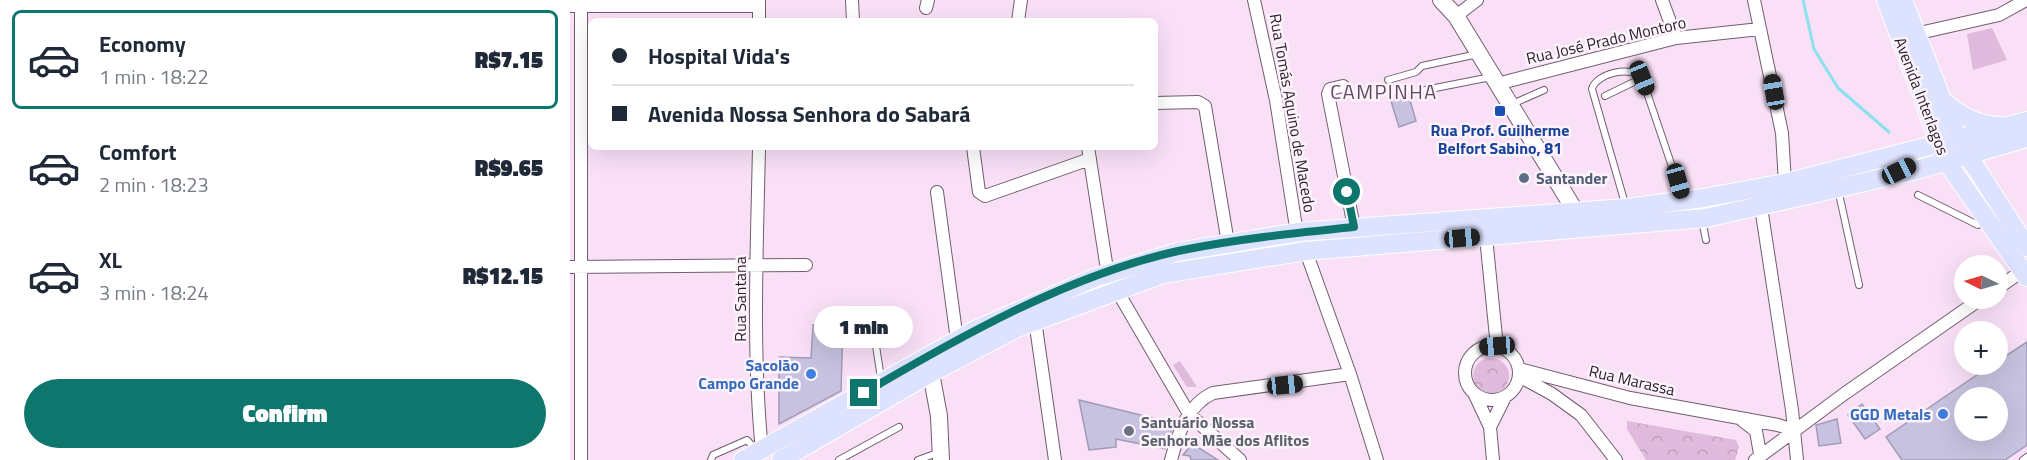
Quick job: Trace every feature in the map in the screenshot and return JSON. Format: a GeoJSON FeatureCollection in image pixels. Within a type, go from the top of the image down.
{"type":"FeatureCollection","features":[{"type":"Feature","properties":{"kind":"main road","name":"Avenida Interlagos"},"geometry":{"type":"LineString","coordinates":[[1886,0],[1947,163],[2025,274]]}},
{"type":"Feature","properties":{"kind":"main road","name":"Avenida Interlagos"},"geometry":{"type":"LineString","coordinates":[[1903,0],[1959,143],[2027,247]]}},
{"type":"Feature","properties":{"kind":"main road"},"geometry":{"type":"LineString","coordinates":[[1941,99],[1954,111],[1977,122],[2004,126],[2027,121]]}},
{"type":"Feature","properties":{"kind":"main road"},"geometry":{"type":"LineString","coordinates":[[781,460],[931,373],[1035,320],[1163,274],[1306,251],[1702,219],[1947,163],[1959,143],[1993,137],[2004,126]]}},
{"type":"Feature","properties":{"kind":"main road"},"geometry":{"type":"LineString","coordinates":[[756,450],[957,340],[1025,307],[1108,273],[1177,252],[1299,232],[1577,212],[1684,201],[1785,183],[1939,145],[2027,138]]}},
{"type":"Feature","properties":{"kind":"main road"},"geometry":{"type":"LineString","coordinates":[[1882,179],[1916,162],[1939,145]]}},
{"type":"Feature","properties":{"kind":"main road"},"geometry":{"type":"LineString","coordinates":[[1913,171],[1941,177],[1965,189]]}},
{"type":"Feature","properties":{"kind":"street"},"geometry":{"type":"LineString","coordinates":[[852,0],[853,18]]}},
{"type":"Feature","properties":{"kind":"street"},"geometry":{"type":"LineString","coordinates":[[1018,18],[1021,0]]}},
{"type":"Feature","properties":{"kind":"street","name":"Rua Tomás Aquino de Macedo"},"geometry":{"type":"LineString","coordinates":[[1254,0],[1276,100],[1299,232],[1350,374],[1377,460]]}},
{"type":"Feature","properties":{"kind":"street"},"geometry":{"type":"LineString","coordinates":[[1441,0],[1456,16],[1577,212],[1585,230]]}},
{"type":"Feature","properties":{"kind":"street"},"geometry":{"type":"LineString","coordinates":[[1456,16],[1477,0]]}},
{"type":"Feature","properties":{"kind":"street"},"geometry":{"type":"LineString","coordinates":[[1662,0],[1676,38]]}},
{"type":"Feature","properties":{"kind":"street"},"geometry":{"type":"LineString","coordinates":[[1754,0],[1782,133],[1785,183]]}},
{"type":"Feature","properties":{"kind":"street"},"geometry":{"type":"LineString","coordinates":[[1909,0],[1912,26],[1999,15],[2026,0]]}},
{"type":"Feature","properties":{"kind":"street"},"geometry":{"type":"LineString","coordinates":[[581,460],[576,394],[575,57],[577,4],[759,3]]}},
{"type":"Feature","properties":{"kind":"street","name":"Rua José Prado Montoro"},"geometry":{"type":"LineString","coordinates":[[1494,80],[1676,38],[1760,29]]}},
{"type":"Feature","properties":{"kind":"street"},"geometry":{"type":"LineString","coordinates":[[1342,86],[1330,89],[1328,94],[1354,227]]}},
{"type":"Feature","properties":{"kind":"street"},"geometry":{"type":"LineString","coordinates":[[1158,103],[1198,102],[1205,106],[1228,243]]}},
{"type":"Feature","properties":{"kind":"street","name":"Rua Santana"},"geometry":{"type":"LineString","coordinates":[[756,450],[755,265],[759,150]]}},
{"type":"Feature","properties":{"kind":"street"},"geometry":{"type":"LineString","coordinates":[[973,150],[980,192],[985,196],[1089,153],[1108,273],[1116,290],[1189,414],[1240,460]]}},
{"type":"Feature","properties":{"kind":"street"},"geometry":{"type":"LineString","coordinates":[[937,192],[957,340]]}},
{"type":"Feature","properties":{"kind":"street"},"geometry":{"type":"LineString","coordinates":[[1761,207],[1797,460]]}},
{"type":"Feature","properties":{"kind":"street"},"geometry":{"type":"LineString","coordinates":[[1485,237],[1497,346]]}},
{"type":"Feature","properties":{"kind":"street"},"geometry":{"type":"LineString","coordinates":[[575,267],[806,265]]}},
{"type":"Feature","properties":{"kind":"street"},"geometry":{"type":"LineString","coordinates":[[2008,283],[2025,274]]}},
{"type":"Feature","properties":{"kind":"street"},"geometry":{"type":"LineString","coordinates":[[1758,457],[1966,309]]}},
{"type":"Feature","properties":{"kind":"street"},"geometry":{"type":"LineString","coordinates":[[1035,320],[1055,460]]}},
{"type":"Feature","properties":{"kind":"street"},"geometry":{"type":"LineString","coordinates":[[1493,460],[1490,427],[1466,375],[1470,358],[1484,347],[1497,346],[1512,355],[1519,372],[1581,415],[1616,460]]}},
{"type":"Feature","properties":{"kind":"street"},"geometry":{"type":"LineString","coordinates":[[1490,427],[1505,397],[1514,388],[1519,372]]}},
{"type":"Feature","properties":{"kind":"street","name":"Rua Marassa"},"geometry":{"type":"LineString","coordinates":[[1519,372],[1630,398],[1778,425],[1793,430]]}},
{"type":"Feature","properties":{"kind":"street"},"geometry":{"type":"LineString","coordinates":[[931,373],[936,395],[941,456]]}},
{"type":"Feature","properties":{"kind":"street"},"geometry":{"type":"LineString","coordinates":[[1171,460],[1189,414],[1203,398],[1213,393],[1350,374]]}},
{"type":"Feature","properties":{"kind":"street"},"geometry":{"type":"LineString","coordinates":[[1474,393],[1492,400],[1505,397]]}},
{"type":"Feature","properties":{"kind":"street"},"geometry":{"type":"LineString","coordinates":[[1740,419],[1756,431],[1758,457]]}},
{"type":"Feature","properties":{"kind":"lane"},"geometry":{"type":"LineString","coordinates":[[1388,80],[1416,72],[1422,66],[1478,54]]}},
{"type":"Feature","properties":{"kind":"lane"},"geometry":{"type":"LineString","coordinates":[[1626,208],[1592,89],[1596,81],[1625,71],[1635,72],[1642,78],[1684,201]]}},
{"type":"Feature","properties":{"kind":"lane"},"geometry":{"type":"LineString","coordinates":[[1605,96],[1642,78]]}},
{"type":"Feature","properties":{"kind":"lane"},"geometry":{"type":"LineString","coordinates":[[1425,90],[1494,80]]}},
{"type":"Feature","properties":{"kind":"lane"},"geometry":{"type":"LineString","coordinates":[[1510,105],[1544,90]]}},
{"type":"Feature","properties":{"kind":"lane"},"geometry":{"type":"LineString","coordinates":[[1838,189],[1859,285]]}},
{"type":"Feature","properties":{"kind":"lane"},"geometry":{"type":"LineString","coordinates":[[1918,195],[1951,209],[1971,224],[1978,225],[1986,219]]}},
{"type":"Feature","properties":{"kind":"lane"},"geometry":{"type":"LineString","coordinates":[[1702,219],[1706,240]]}},
{"type":"Feature","properties":{"kind":"lane"},"geometry":{"type":"LineString","coordinates":[[874,333],[882,382]]}},
{"type":"Feature","properties":{"kind":"lane"},"geometry":{"type":"LineString","coordinates":[[839,460],[899,427]]}},
{"type":"Feature","properties":{"kind":"lane"},"geometry":{"type":"LineString","coordinates":[[711,460],[713,455],[756,450]]}},
{"type":"Feature","properties":{"kind":"lane"},"geometry":{"type":"LineString","coordinates":[[918,460],[941,456]]}},
{"type":"Feature","properties":{"kind":"green space"},"geometry":{"type":"Polygon","coordinates":[[[1992,28],[2007,60],[1973,70],[1967,34],[1992,28]]]}},
{"type":"Feature","properties":{"kind":"green space"},"geometry":{"type":"Polygon","coordinates":[[[1491,358],[1504,363],[1509,376],[1504,389],[1491,394],[1478,389],[1473,376],[1478,363],[1491,358]]]}},
{"type":"Feature","properties":{"kind":"green space"},"geometry":{"type":"Polygon","coordinates":[[[1180,361],[1197,387],[1187,387],[1173,365],[1180,361]]]}},
{"type":"Feature","properties":{"kind":"green space"},"geometry":{"type":"Polygon","coordinates":[[[1627,421],[1736,440],[1739,447],[1735,460],[1646,460],[1627,429],[1627,421]]]}},
{"type":"Feature","properties":{"kind":"building"},"geometry":{"type":"Polygon","coordinates":[[[1408,93],[1416,121],[1399,127],[1390,98],[1408,93]]]}},
{"type":"Feature","properties":{"kind":"building","name":"Sacolão Campo Grande"},"geometry":{"type":"Polygon","coordinates":[[[813,325],[843,325],[841,391],[779,424],[779,357],[811,358],[813,325]]]}},
{"type":"Feature","properties":{"kind":"building","name":"GGD Metals"},"geometry":{"type":"Polygon","coordinates":[[[2027,342],[2027,445],[2005,460],[1902,460],[1886,437],[1954,391],[1954,441],[2008,441],[2008,387],[1959,387],[1977,375],[2008,375],[2008,354],[2027,342]]]}},
{"type":"Feature","properties":{"kind":"building","name":"Santuário Nossa Senhora Mãe dos Aflitos"},"geometry":{"type":"Polygon","coordinates":[[[1079,400],[1174,423],[1165,449],[1116,439],[1116,447],[1089,450],[1079,400]]]}},
{"type":"Feature","properties":{"kind":"building"},"geometry":{"type":"Polygon","coordinates":[[[1862,404],[1880,429],[1865,439],[1848,415],[1862,404]]]}},
{"type":"Feature","properties":{"kind":"building"},"geometry":{"type":"Polygon","coordinates":[[[1837,419],[1841,443],[1819,446],[1816,425],[1837,419]]]}},
{"type":"Feature","properties":{"kind":"building"},"geometry":{"type":"Polygon","coordinates":[[[1194,441],[1199,448],[1218,460],[1191,460],[1190,456],[1183,455],[1194,441]]]}},
{"type":"Feature","properties":{"kind":"waterway"},"geometry":{"type":"LineString","coordinates":[[1803,0],[1814,49],[1838,88],[1889,132]]}},
{"type":"Feature","properties":{"kind":"place","name":"Rua Prof. Guilherme Belfort Sabino, 81"},"geometry":{"type":"Point","coordinates":[1500,111]}},
{"type":"Feature","properties":{"kind":"place","name":"Santander"},"geometry":{"type":"Point","coordinates":[1524,178]}},
{"type":"Feature","properties":{"kind":"place","name":"Sacolão Campo Grande"},"geometry":{"type":"Point","coordinates":[811,374]}},
{"type":"Feature","properties":{"kind":"place","name":"GGD Metals"},"geometry":{"type":"Point","coordinates":[1943,414]}},
{"type":"Feature","properties":{"kind":"place","name":"Santuário Nossa Senhora Mãe dos Aflitos"},"geometry":{"type":"Point","coordinates":[1129,431]}},
{"type":"Feature","properties":{"kind":"district","name":"CAMPINHA"},"geometry":{"type":"Point","coordinates":[1384,91]}},
{"type":"Feature","properties":{"kind":"route"},"geometry":{"type":"LineString","coordinates":[[864,393],[975,330],[1127,266],[1177,252],[1299,232],[1354,227],[1347,192]]}}]}
